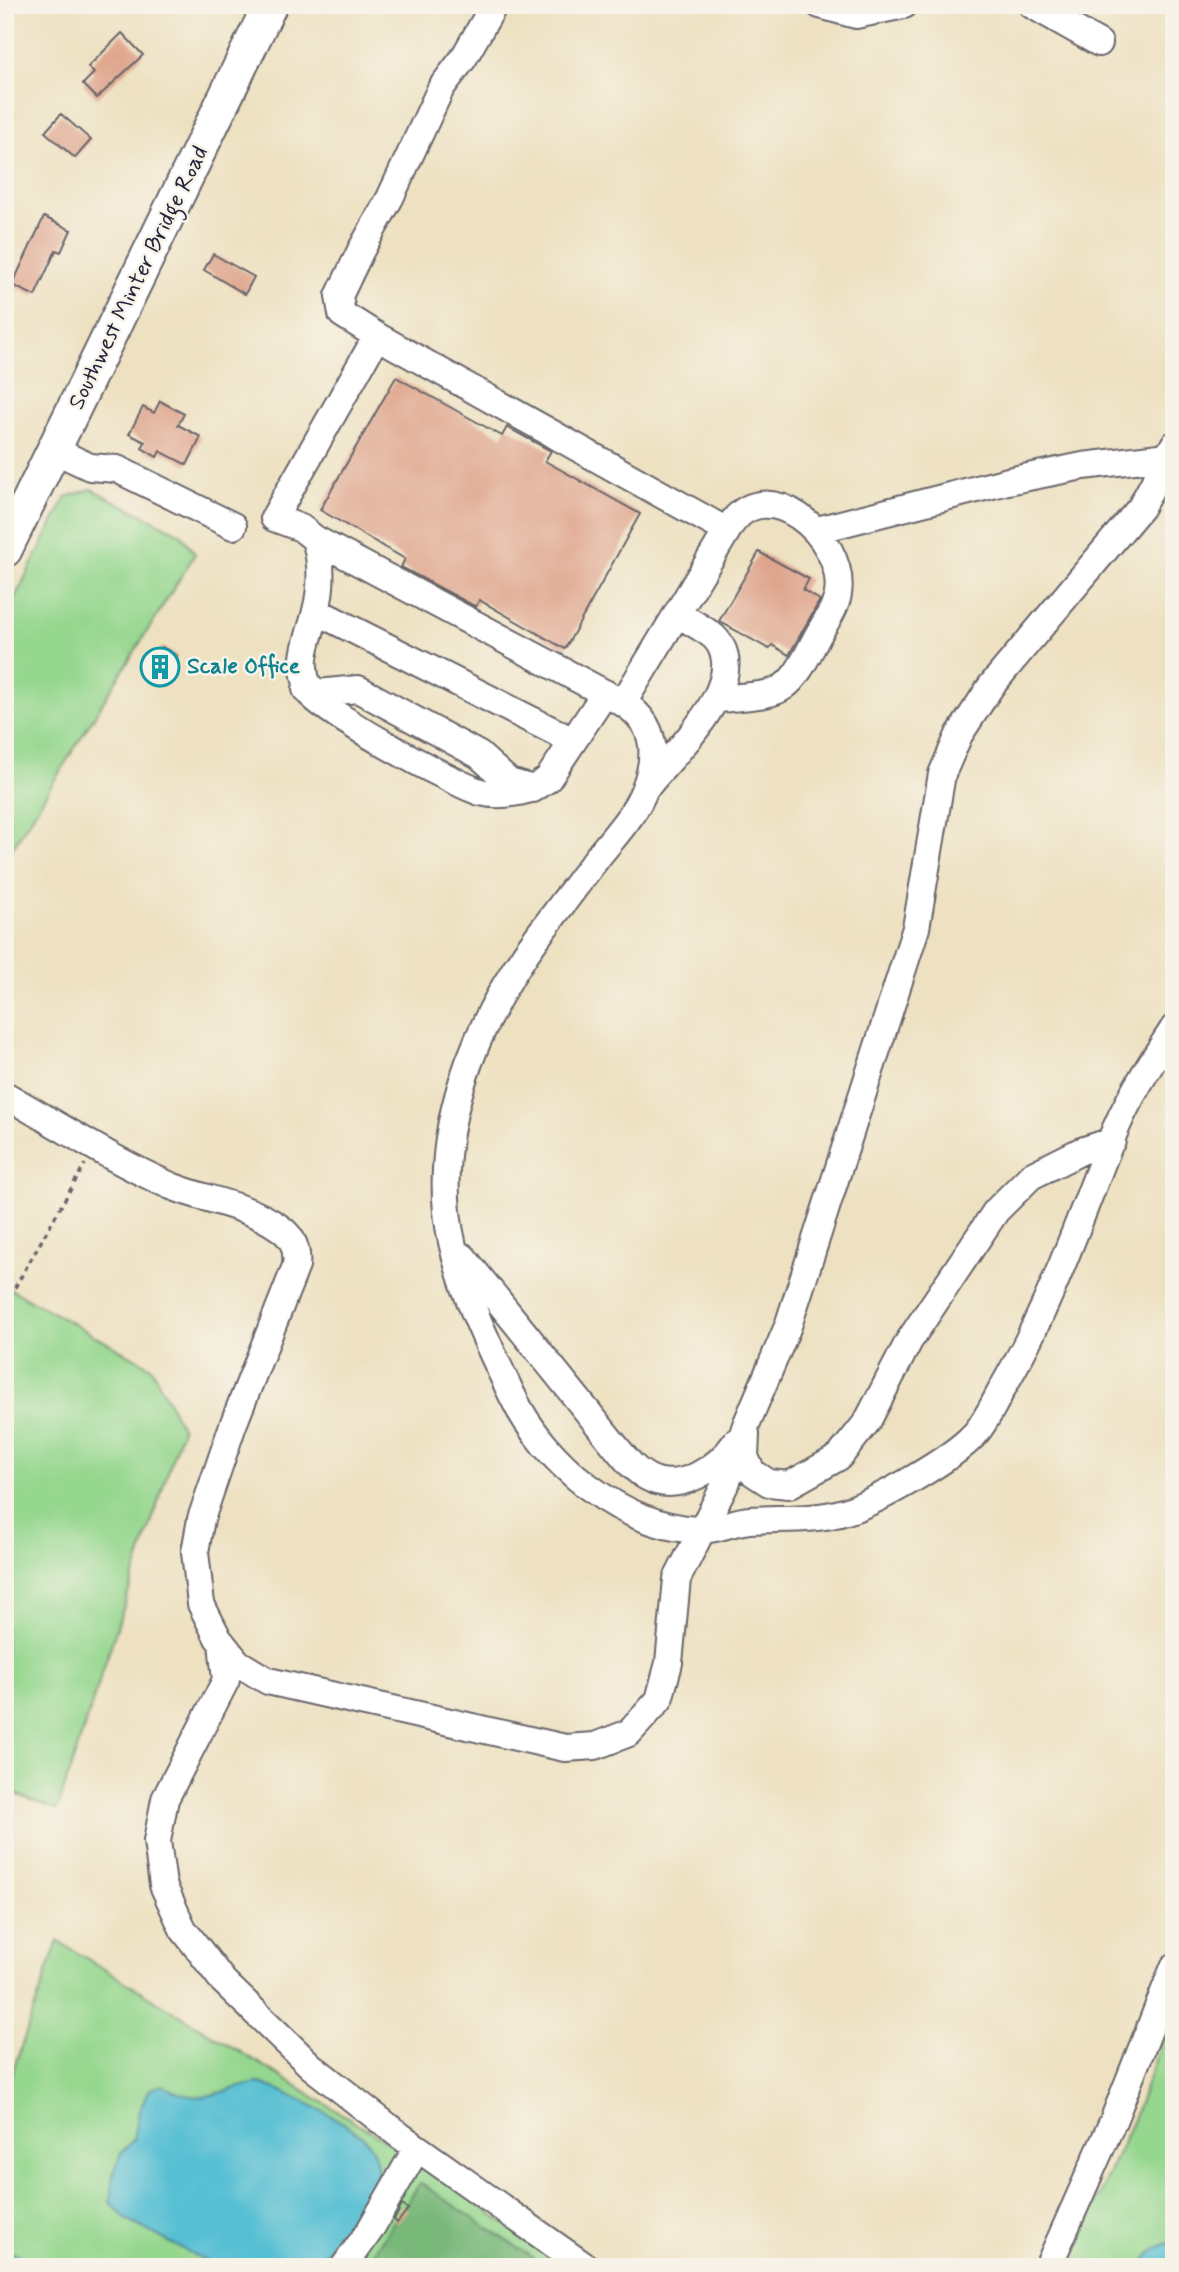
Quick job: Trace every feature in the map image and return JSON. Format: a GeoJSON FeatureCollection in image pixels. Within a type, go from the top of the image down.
{"type":"FeatureCollection","features":[{"type":"Feature","properties":{"kind":"main road","name":"Southwest Minter Bridge Road"},"geometry":{"type":"LineString","coordinates":[[5,550],[270,5]]}},
{"type":"Feature","properties":{"kind":"lane"},"geometry":{"type":"LineString","coordinates":[[494,5],[463,59],[442,88],[390,198],[339,296],[342,314],[727,531]]}},
{"type":"Feature","properties":{"kind":"lane"},"geometry":{"type":"LineString","coordinates":[[820,6],[856,15],[904,5]]}},
{"type":"Feature","properties":{"kind":"lane"},"geometry":{"type":"LineString","coordinates":[[1032,5],[1099,43]]}},
{"type":"Feature","properties":{"kind":"lane"},"geometry":{"type":"LineString","coordinates":[[377,336],[274,517],[301,528],[315,539],[614,698],[649,728],[653,752],[645,788]]}},
{"type":"Feature","properties":{"kind":"lane"},"geometry":{"type":"LineString","coordinates":[[54,450],[90,467],[117,470],[233,526]]}},
{"type":"Feature","properties":{"kind":"lane"},"geometry":{"type":"LineString","coordinates":[[817,530],[1046,474],[1171,451]]}},
{"type":"Feature","properties":{"kind":"lane"},"geometry":{"type":"LineString","coordinates":[[218,1697],[229,1686],[247,1678],[268,1681],[565,1748],[595,1746],[629,1733],[659,1700],[669,1663],[677,1579],[727,1481],[746,1425],[788,1326],[916,928],[942,774],[959,735],[991,686],[1141,508],[1171,451]]}},
{"type":"Feature","properties":{"kind":"lane"},"geometry":{"type":"LineString","coordinates":[[315,539],[321,560],[316,611],[306,641],[303,673],[311,697],[326,710],[467,787],[498,794],[533,789],[548,779],[573,741],[614,698],[677,613],[733,518],[741,512],[768,504],[801,517],[817,530],[830,550],[839,580],[838,596],[798,675],[783,690],[764,695],[718,699]]}},
{"type":"Feature","properties":{"kind":"lane"},"geometry":{"type":"LineString","coordinates":[[316,611],[573,741]]}},
{"type":"Feature","properties":{"kind":"lane"},"geometry":{"type":"LineString","coordinates":[[677,613],[714,638],[724,656],[723,682],[718,699],[645,788],[630,816],[536,939],[492,1011],[462,1081],[447,1145],[447,1212],[461,1275],[487,1342],[521,1415],[559,1461],[592,1489],[630,1510],[670,1526],[703,1531],[747,1520],[794,1520],[847,1511],[947,1459],[977,1432],[1022,1355],[1060,1274],[1112,1141],[1146,1071],[1174,1028]]}},
{"type":"Feature","properties":{"kind":"lane"},"geometry":{"type":"LineString","coordinates":[[303,673],[308,686],[318,693],[358,689],[376,697],[479,755],[509,782],[533,789]]}},
{"type":"Feature","properties":{"kind":"lane"},"geometry":{"type":"LineString","coordinates":[[5,1095],[171,1186],[251,1212],[278,1226],[292,1238],[298,1251],[296,1266],[233,1425],[201,1519],[195,1552],[201,1604],[222,1643],[238,1663],[268,1681]]}},
{"type":"Feature","properties":{"kind":"lane"},"geometry":{"type":"LineString","coordinates":[[746,1425],[745,1457],[752,1472],[769,1483],[789,1485],[839,1457],[867,1422],[909,1341],[996,1211],[1031,1176],[1081,1151],[1112,1141]]}},
{"type":"Feature","properties":{"kind":"lane"},"geometry":{"type":"LineString","coordinates":[[452,1235],[479,1278],[631,1466],[649,1479],[666,1482],[690,1480],[712,1468],[731,1449],[746,1425]]}},
{"type":"Feature","properties":{"kind":"lane"},"geometry":{"type":"LineString","coordinates":[[222,1643],[226,1680],[164,1799],[157,1841],[163,1885],[183,1929],[223,1980],[268,2027],[311,2066],[417,2148],[586,2267]]}},
{"type":"Feature","properties":{"kind":"lane"},"geometry":{"type":"LineString","coordinates":[[1048,2267],[1113,2120],[1174,1966]]}},
{"type":"Feature","properties":{"kind":"lane"},"geometry":{"type":"LineString","coordinates":[[344,2267],[370,2230],[417,2148]]}},
{"type":"Feature","properties":{"kind":"path"},"geometry":{"type":"LineString","coordinates":[[5,1305],[94,1146]]}},
{"type":"Feature","properties":{"kind":"green space"},"geometry":{"type":"Polygon","coordinates":[[[91,489],[181,534],[195,554],[5,860],[5,617],[66,497],[91,489]]]}},
{"type":"Feature","properties":{"kind":"green space"},"geometry":{"type":"Polygon","coordinates":[[[5,1286],[151,1367],[182,1429],[57,1810],[5,1790],[5,1286]]]}},
{"type":"Feature","properties":{"kind":"green space"},"geometry":{"type":"Polygon","coordinates":[[[58,1941],[421,2162],[564,2267],[5,2267],[5,2093],[58,1941]]]}},
{"type":"Feature","properties":{"kind":"green space"},"geometry":{"type":"Polygon","coordinates":[[[1174,2009],[1174,2267],[1067,2267],[1134,2117],[1174,2009]]]}},
{"type":"Feature","properties":{"kind":"green space"},"geometry":{"type":"Polygon","coordinates":[[[420,2183],[547,2267],[364,2267],[420,2183]]]}},
{"type":"Feature","properties":{"kind":"water"},"geometry":{"type":"Polygon","coordinates":[[[259,2083],[300,2100],[348,2126],[368,2142],[375,2156],[375,2183],[355,2215],[314,2267],[217,2267],[127,2220],[110,2202],[113,2175],[121,2153],[134,2139],[139,2111],[150,2089],[162,2085],[189,2096],[200,2097],[259,2083]]]}},
{"type":"Feature","properties":{"kind":"water"},"geometry":{"type":"Polygon","coordinates":[[[1174,2242],[1174,2267],[1143,2267],[1154,2250],[1174,2242]]]}},
{"type":"Feature","properties":{"kind":"water"},"geometry":{"type":"Polygon","coordinates":[[[6,2249],[43,2267],[5,2267],[6,2249]]]}},
{"type":"Feature","properties":{"kind":"building"},"geometry":{"type":"Polygon","coordinates":[[[122,33],[143,55],[97,98],[83,84],[94,73],[88,67],[122,33]]]}},
{"type":"Feature","properties":{"kind":"building"},"geometry":{"type":"Polygon","coordinates":[[[61,114],[91,140],[75,158],[45,132],[61,114]]]}},
{"type":"Feature","properties":{"kind":"building"},"geometry":{"type":"Polygon","coordinates":[[[44,217],[71,230],[61,252],[56,250],[35,296],[12,285],[44,217]]]}},
{"type":"Feature","properties":{"kind":"building"},"geometry":{"type":"Polygon","coordinates":[[[213,254],[254,277],[245,294],[204,270],[213,254]]]}},
{"type":"Feature","properties":{"kind":"building"},"geometry":{"type":"Polygon","coordinates":[[[396,377],[502,436],[507,427],[551,451],[545,461],[640,514],[565,649],[479,600],[476,607],[401,567],[405,559],[320,510],[396,377]]]}},
{"type":"Feature","properties":{"kind":"building"},"geometry":{"type":"Polygon","coordinates":[[[160,401],[184,414],[178,425],[201,437],[187,465],[160,451],[157,457],[142,448],[145,442],[129,434],[143,407],[154,413],[160,401]]]}},
{"type":"Feature","properties":{"kind":"building"},"geometry":{"type":"Polygon","coordinates":[[[759,552],[809,579],[803,590],[820,600],[789,655],[772,645],[769,649],[719,621],[759,552]]]}},
{"type":"Feature","properties":{"kind":"building","name":"Scale Office"},"geometry":{"type":"Polygon","coordinates":[[[162,647],[177,656],[157,687],[143,678],[162,647]]]}},
{"type":"Feature","properties":{"kind":"building"},"geometry":{"type":"Polygon","coordinates":[[[402,2205],[408,2209],[397,2223],[394,2220],[402,2205]]]}},
{"type":"Feature","properties":{"kind":"place","name":"Scale Office"},"geometry":{"type":"Point","coordinates":[160,667]}}]}
